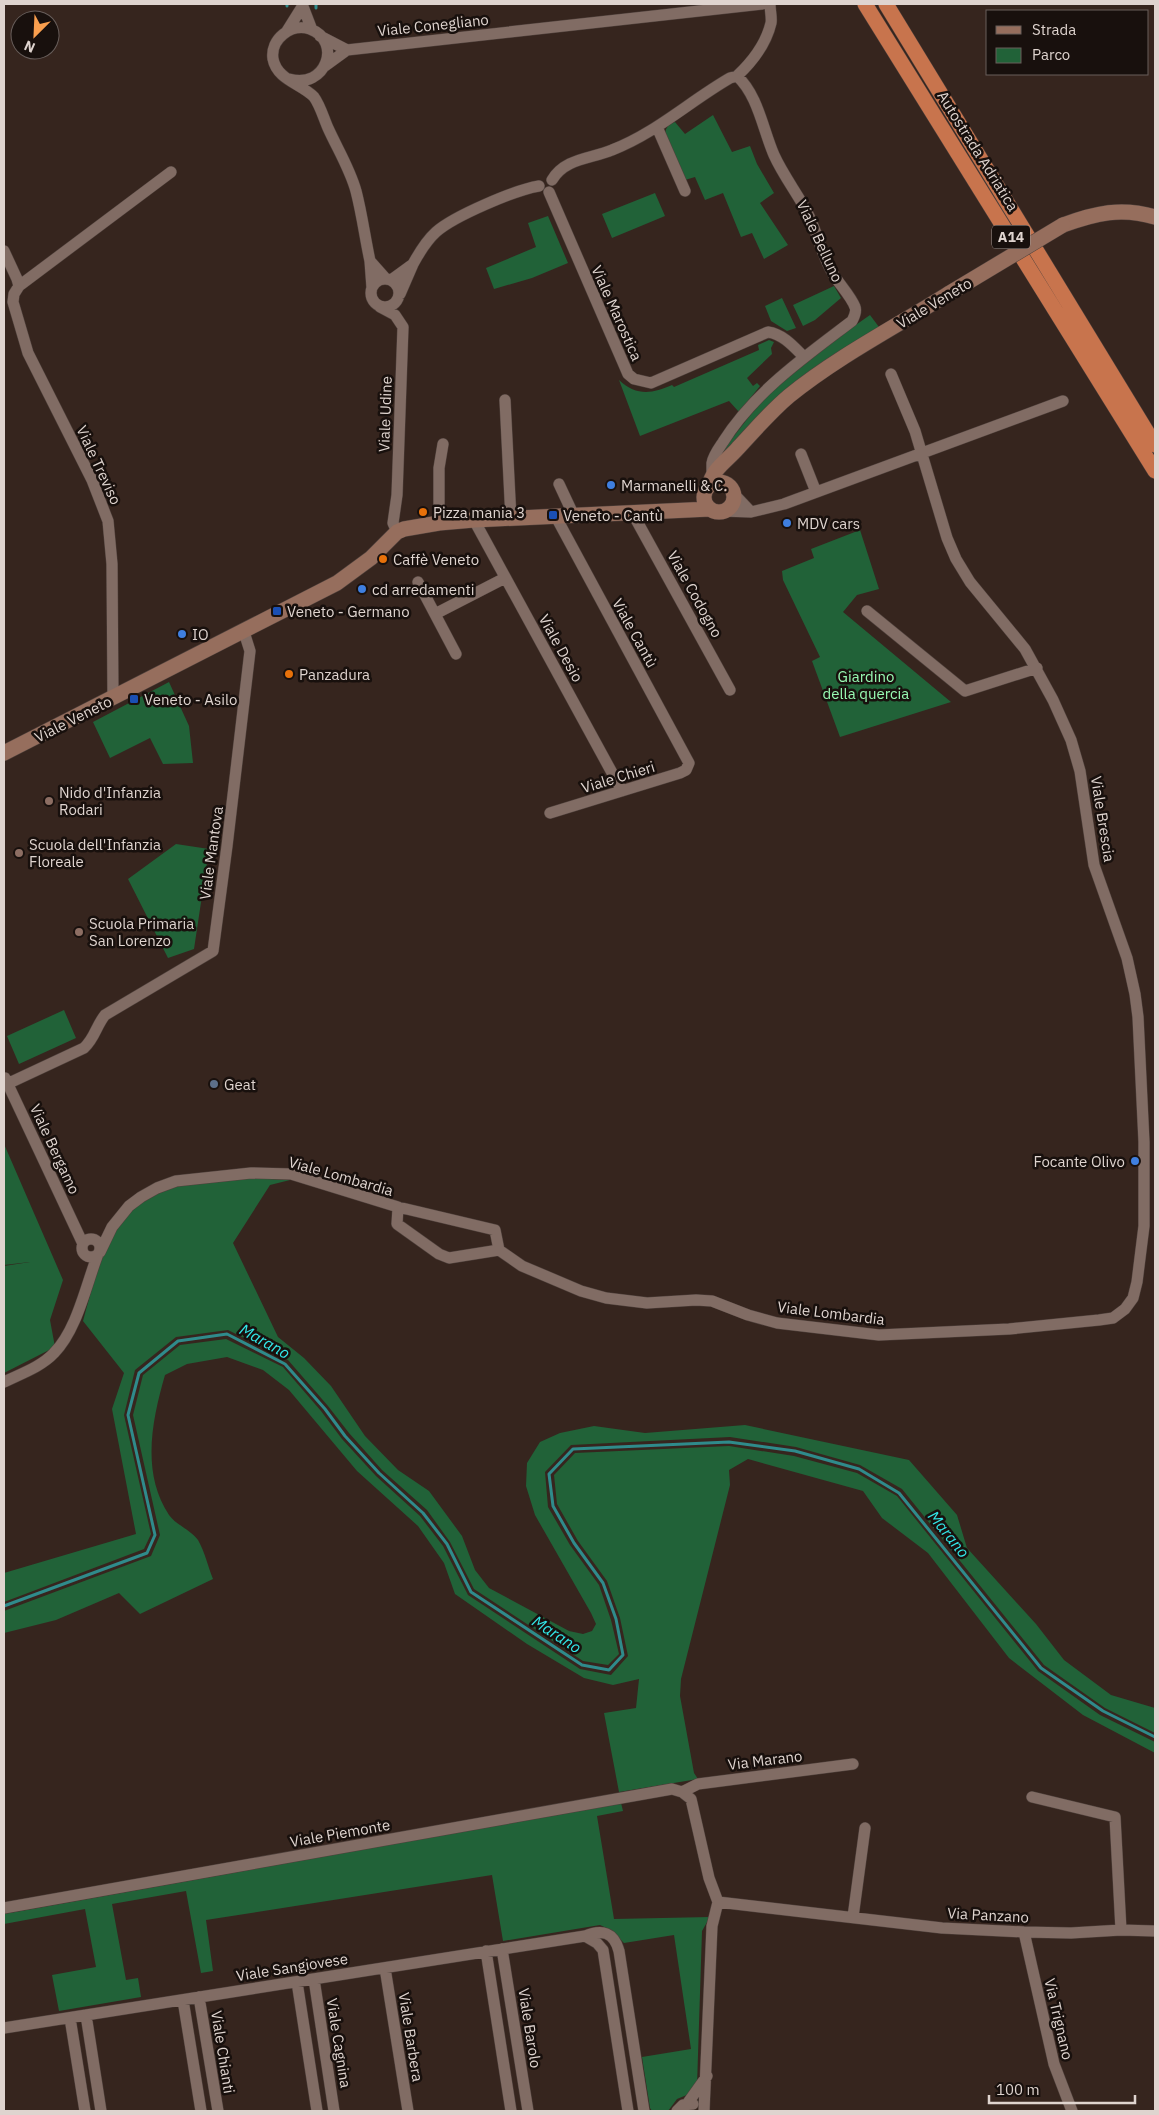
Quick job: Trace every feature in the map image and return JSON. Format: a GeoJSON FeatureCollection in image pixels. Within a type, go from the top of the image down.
{"type":"FeatureCollection","features":[{"type":"Feature","properties":{"kind":"highway","name":"Autostrada Adriatica"},"geometry":{"type":"LineString","coordinates":[[865,4],[1155,471]]}},
{"type":"Feature","properties":{"kind":"highway","name":"Autostrada Adriatica"},"geometry":{"type":"LineString","coordinates":[[886,4],[1155,445]]}},
{"type":"Feature","properties":{"kind":"main road","name":"Viale Veneto"},"geometry":{"type":"LineString","coordinates":[[667,512],[693,500],[713,473],[764,419],[801,386],[948,294],[1064,225],[1107,212],[1143,213],[1155,217]]}},
{"type":"Feature","properties":{"kind":"main road","name":"Viale Veneto"},"geometry":{"type":"LineString","coordinates":[[4,753],[337,584],[371,558],[397,532],[404,529],[474,520],[726,510],[733,502],[730,485],[738,448]]}},
{"type":"Feature","properties":{"kind":"main road"},"geometry":{"type":"LineString","coordinates":[[713,473],[716,482],[730,485]]}},
{"type":"Feature","properties":{"kind":"main road"},"geometry":{"type":"LineString","coordinates":[[713,473],[730,485]]}},
{"type":"Feature","properties":{"kind":"main road"},"geometry":{"type":"LineString","coordinates":[[713,473],[704,500],[716,510]]}},
{"type":"Feature","properties":{"kind":"street","name":"Viale Conegliano"},"geometry":{"type":"LineString","coordinates":[[323,70],[347,50],[760,4]]}},
{"type":"Feature","properties":{"kind":"street"},"geometry":{"type":"LineString","coordinates":[[539,186],[541,190],[550,192],[553,189],[552,180],[556,174],[571,163],[584,158],[599,156],[622,146],[658,127],[722,83],[737,76],[749,65],[763,42],[771,22],[770,4]]}},
{"type":"Feature","properties":{"kind":"street"},"geometry":{"type":"LineString","coordinates":[[302,6],[287,31],[276,43],[274,60],[276,68],[314,98],[355,189],[370,261],[373,301],[380,307],[393,306],[422,248],[436,232],[450,222],[524,188],[539,186]]}},
{"type":"Feature","properties":{"kind":"street"},"geometry":{"type":"LineString","coordinates":[[302,6],[315,32],[327,50],[314,98]]}},
{"type":"Feature","properties":{"kind":"street"},"geometry":{"type":"LineString","coordinates":[[287,31],[304,28],[347,50]]}},
{"type":"Feature","properties":{"kind":"street"},"geometry":{"type":"LineString","coordinates":[[289,79],[306,82],[323,70]]}},
{"type":"Feature","properties":{"kind":"street","name":"Viale Belluno"},"geometry":{"type":"LineString","coordinates":[[713,473],[727,435],[763,394],[804,357],[852,321],[856,314],[855,307],[824,257],[808,215],[775,158],[751,93],[737,76]]}},
{"type":"Feature","properties":{"kind":"street"},"geometry":{"type":"LineString","coordinates":[[658,127],[685,191]]}},
{"type":"Feature","properties":{"kind":"street"},"geometry":{"type":"LineString","coordinates":[[4,251],[18,279],[19,286],[171,172]]}},
{"type":"Feature","properties":{"kind":"street"},"geometry":{"type":"LineString","coordinates":[[539,186],[543,178],[552,180]]}},
{"type":"Feature","properties":{"kind":"street","name":"Viale Marostica"},"geometry":{"type":"LineString","coordinates":[[550,192],[628,374],[634,379],[651,382],[768,332],[775,333],[784,339],[804,357]]}},
{"type":"Feature","properties":{"kind":"street"},"geometry":{"type":"LineString","coordinates":[[370,261],[389,280],[398,286],[400,294]]}},
{"type":"Feature","properties":{"kind":"street"},"geometry":{"type":"LineString","coordinates":[[372,288],[378,281],[389,280],[413,264]]}},
{"type":"Feature","properties":{"kind":"street","name":"Viale Treviso"},"geometry":{"type":"LineString","coordinates":[[19,286],[14,294],[13,302],[28,353],[92,480],[108,521],[112,564],[113,698]]}},
{"type":"Feature","properties":{"kind":"street","name":"Viale Udine"},"geometry":{"type":"LineString","coordinates":[[380,307],[395,315],[403,327],[397,495],[393,523],[397,532]]}},
{"type":"Feature","properties":{"kind":"street","name":"Viale Brescia"},"geometry":{"type":"LineString","coordinates":[[891,374],[922,452],[947,538],[956,559],[970,582],[1025,649],[1037,668],[1057,708],[1076,755],[1083,788],[1094,865],[1127,958],[1138,1017],[1149,1226],[1132,1298],[1125,1309],[1113,1318]]}},
{"type":"Feature","properties":{"kind":"street"},"geometry":{"type":"LineString","coordinates":[[505,400],[511,519]]}},
{"type":"Feature","properties":{"kind":"street","name":"Viale Veneto"},"geometry":{"type":"LineString","coordinates":[[716,510],[751,512],[766,510],[1062,401]]}},
{"type":"Feature","properties":{"kind":"street"},"geometry":{"type":"LineString","coordinates":[[439,523],[439,468],[443,444]]}},
{"type":"Feature","properties":{"kind":"street"},"geometry":{"type":"LineString","coordinates":[[801,454],[816,492]]}},
{"type":"Feature","properties":{"kind":"street"},"geometry":{"type":"LineString","coordinates":[[559,484],[574,516]]}},
{"type":"Feature","properties":{"kind":"street"},"geometry":{"type":"LineString","coordinates":[[730,485],[751,512]]}},
{"type":"Feature","properties":{"kind":"street","name":"Viale Codogno"},"geometry":{"type":"LineString","coordinates":[[632,514],[730,690]]}},
{"type":"Feature","properties":{"kind":"street","name":"Viale Cantù"},"geometry":{"type":"LineString","coordinates":[[556,517],[689,763]]}},
{"type":"Feature","properties":{"kind":"street","name":"Viale Desio"},"geometry":{"type":"LineString","coordinates":[[474,520],[622,791]]}},
{"type":"Feature","properties":{"kind":"street"},"geometry":{"type":"LineString","coordinates":[[435,614],[505,578]]}},
{"type":"Feature","properties":{"kind":"street"},"geometry":{"type":"LineString","coordinates":[[418,582],[456,654]]}},
{"type":"Feature","properties":{"kind":"street"},"geometry":{"type":"LineString","coordinates":[[867,611],[965,691],[1037,668]]}},
{"type":"Feature","properties":{"kind":"street","name":"Viale Mantova"},"geometry":{"type":"LineString","coordinates":[[6,1080],[84,1048],[92,1041],[100,1021],[105,1015],[212,951],[228,837],[250,650],[244,632]]}},
{"type":"Feature","properties":{"kind":"street","name":"Viale Chieri"},"geometry":{"type":"LineString","coordinates":[[550,813],[680,773],[686,770],[689,763]]}},
{"type":"Feature","properties":{"kind":"street","name":"Viale Bergamo"},"geometry":{"type":"LineString","coordinates":[[6,1080],[78,1233],[89,1241]]}},
{"type":"Feature","properties":{"kind":"street","name":"Viale Lombardia"},"geometry":{"type":"LineString","coordinates":[[4,1382],[29,1370],[53,1355],[60,1346],[72,1324],[91,1273],[95,1254],[112,1227],[129,1206],[141,1196],[176,1181],[251,1173],[291,1174],[398,1207],[495,1230],[499,1250],[522,1266],[581,1291],[606,1298],[647,1303],[712,1301],[748,1315],[777,1323],[870,1334],[1009,1329],[1113,1318]]}},
{"type":"Feature","properties":{"kind":"street","name":"Viale Lombardia"},"geometry":{"type":"LineString","coordinates":[[398,1207],[397,1224],[439,1254],[449,1258],[499,1250]]}},
{"type":"Feature","properties":{"kind":"street","name":"Viale Lombardia"},"geometry":{"type":"LineString","coordinates":[[89,1241],[112,1227]]}},
{"type":"Feature","properties":{"kind":"street"},"geometry":{"type":"LineString","coordinates":[[89,1241],[100,1245],[95,1254],[83,1251],[89,1241]]}},
{"type":"Feature","properties":{"kind":"street","name":"Via Marano"},"geometry":{"type":"LineString","coordinates":[[682,1792],[698,1784],[853,1764]]}},
{"type":"Feature","properties":{"kind":"street","name":"Viale Piemonte"},"geometry":{"type":"LineString","coordinates":[[4,1908],[648,1792],[672,1789],[682,1792]]}},
{"type":"Feature","properties":{"kind":"street"},"geometry":{"type":"LineString","coordinates":[[682,1792],[691,1799],[709,1878],[718,1902],[712,1926],[704,2111]]}},
{"type":"Feature","properties":{"kind":"street"},"geometry":{"type":"LineString","coordinates":[[1032,1797],[1115,1817],[1121,1930]]}},
{"type":"Feature","properties":{"kind":"street"},"geometry":{"type":"LineString","coordinates":[[853,1917],[865,1828]]}},
{"type":"Feature","properties":{"kind":"street","name":"Via Panzano"},"geometry":{"type":"LineString","coordinates":[[718,1902],[942,1928],[1071,1933],[1121,1930],[1155,1931]]}},
{"type":"Feature","properties":{"kind":"street","name":"Viale Sangiovese"},"geometry":{"type":"LineString","coordinates":[[4,2028],[585,1936],[597,1931],[609,1934],[617,1942],[644,2111]]}},
{"type":"Feature","properties":{"kind":"street","name":"Via Trignano"},"geometry":{"type":"LineString","coordinates":[[1024,1932],[1054,2064],[1072,2111]]}},
{"type":"Feature","properties":{"kind":"street"},"geometry":{"type":"LineString","coordinates":[[585,1936],[598,1942],[603,1950],[628,2111]]}},
{"type":"Feature","properties":{"kind":"street","name":"Viale Barolo"},"geometry":{"type":"LineString","coordinates":[[502,1949],[528,2111]]}},
{"type":"Feature","properties":{"kind":"street"},"geometry":{"type":"LineString","coordinates":[[486,1952],[511,2111]]}},
{"type":"Feature","properties":{"kind":"street","name":"Viale Barbera"},"geometry":{"type":"LineString","coordinates":[[385,1968],[408,2111]]}},
{"type":"Feature","properties":{"kind":"street","name":"Viale Cagnina"},"geometry":{"type":"LineString","coordinates":[[314,1979],[334,2111]]}},
{"type":"Feature","properties":{"kind":"street"},"geometry":{"type":"LineString","coordinates":[[297,1982],[317,2111]]}},
{"type":"Feature","properties":{"kind":"street","name":"Viale Chianti"},"geometry":{"type":"LineString","coordinates":[[200,1997],[218,2111]]}},
{"type":"Feature","properties":{"kind":"street","name":"Viale Chianti"},"geometry":{"type":"LineString","coordinates":[[183,2000],[201,2111]]}},
{"type":"Feature","properties":{"kind":"street"},"geometry":{"type":"LineString","coordinates":[[86,2015],[101,2111]]}},
{"type":"Feature","properties":{"kind":"street"},"geometry":{"type":"LineString","coordinates":[[70,2018],[85,2111]]}},
{"type":"Feature","properties":{"kind":"street"},"geometry":{"type":"LineString","coordinates":[[677,2111],[687,2104],[707,2076]]}},
{"type":"Feature","properties":{"kind":"street"},"geometry":{"type":"LineString","coordinates":[[687,2104],[697,2105],[704,2111]]}},
{"type":"Feature","properties":{"kind":"green space"},"geometry":{"type":"Polygon","coordinates":[[[713,115],[732,152],[750,146],[757,164],[774,193],[760,203],[788,245],[764,259],[752,233],[741,237],[723,193],[705,200],[695,177],[685,180],[665,134],[668,126],[675,122],[685,134],[713,115]]]}},
{"type":"Feature","properties":{"kind":"green space"},"geometry":{"type":"Polygon","coordinates":[[[655,193],[665,216],[612,238],[602,214],[655,193]]]}},
{"type":"Feature","properties":{"kind":"green space"},"geometry":{"type":"Polygon","coordinates":[[[548,216],[568,263],[532,278],[494,289],[486,268],[536,247],[528,223],[548,216]]]}},
{"type":"Feature","properties":{"kind":"green space"},"geometry":{"type":"Polygon","coordinates":[[[834,286],[841,298],[815,320],[803,326],[793,305],[834,286]]]}},
{"type":"Feature","properties":{"kind":"green space"},"geometry":{"type":"Polygon","coordinates":[[[782,298],[796,328],[787,331],[771,321],[765,306],[782,298]]]}},
{"type":"Feature","properties":{"kind":"green space"},"geometry":{"type":"Polygon","coordinates":[[[870,315],[879,327],[724,458],[723,450],[774,389],[813,355],[870,315]]]}},
{"type":"Feature","properties":{"kind":"green space"},"geometry":{"type":"Polygon","coordinates":[[[769,340],[774,342],[771,348],[772,354],[747,378],[753,386],[757,383],[760,386],[739,412],[729,401],[640,436],[619,380],[632,389],[644,392],[651,392],[672,385],[674,387],[759,350],[758,345],[769,340]]]}},
{"type":"Feature","properties":{"kind":"green space","name":"Giardino della quercia"},"geometry":{"type":"Polygon","coordinates":[[[860,530],[879,589],[857,595],[843,612],[951,702],[840,737],[812,661],[820,657],[783,580],[782,571],[814,558],[811,549],[860,530]]]}},
{"type":"Feature","properties":{"kind":"green space"},"geometry":{"type":"Polygon","coordinates":[[[169,682],[189,726],[193,763],[163,764],[150,738],[110,758],[93,722],[169,682]]]}},
{"type":"Feature","properties":{"kind":"green space"},"geometry":{"type":"Polygon","coordinates":[[[176,844],[209,849],[194,949],[168,958],[128,879],[176,844]]]}},
{"type":"Feature","properties":{"kind":"green space"},"geometry":{"type":"Polygon","coordinates":[[[64,1010],[76,1038],[19,1064],[7,1036],[64,1010]]]}},
{"type":"Feature","properties":{"kind":"green space"},"geometry":{"type":"Polygon","coordinates":[[[4,1144],[63,1280],[50,1320],[55,1347],[4,1373],[4,1266],[30,1262],[4,1265],[4,1144]]]}},
{"type":"Feature","properties":{"kind":"green space"},"geometry":{"type":"Polygon","coordinates":[[[251,1178],[290,1180],[270,1185],[233,1243],[278,1337],[304,1358],[331,1386],[365,1436],[398,1470],[429,1491],[462,1536],[475,1570],[489,1588],[569,1631],[583,1634],[592,1631],[596,1624],[535,1515],[526,1486],[527,1463],[540,1442],[560,1433],[594,1426],[645,1433],[745,1425],[909,1460],[957,1515],[967,1548],[1036,1624],[1064,1660],[1111,1695],[1155,1708],[1155,1733],[1105,1708],[1044,1665],[902,1489],[860,1465],[796,1447],[730,1437],[571,1445],[545,1472],[548,1507],[570,1545],[599,1585],[611,1620],[619,1654],[608,1665],[583,1661],[474,1589],[450,1542],[427,1510],[382,1470],[288,1360],[228,1330],[176,1337],[135,1370],[124,1415],[151,1534],[144,1549],[4,1602],[4,1573],[136,1534],[112,1409],[124,1373],[83,1321],[95,1279],[111,1240],[122,1222],[136,1207],[154,1195],[183,1185],[251,1178]]]}},
{"type":"Feature","properties":{"kind":"green space"},"geometry":{"type":"Polygon","coordinates":[[[226,1339],[283,1367],[321,1411],[342,1439],[376,1476],[420,1516],[443,1546],[468,1595],[580,1669],[611,1675],[628,1656],[620,1618],[607,1581],[578,1541],[557,1504],[554,1475],[575,1453],[729,1446],[794,1456],[857,1473],[897,1496],[1038,1671],[1100,1715],[1155,1742],[1155,1753],[1083,1715],[1009,1658],[928,1553],[882,1518],[863,1491],[748,1459],[729,1470],[730,1485],[681,1679],[680,1696],[694,1773],[698,1779],[619,1792],[604,1713],[636,1708],[639,1679],[613,1685],[584,1678],[527,1644],[455,1594],[444,1563],[418,1526],[357,1471],[289,1390],[263,1370],[227,1357],[187,1364],[165,1375],[153,1428],[152,1464],[160,1499],[172,1519],[192,1533],[198,1540],[213,1579],[140,1614],[119,1593],[56,1620],[4,1633],[4,1611],[151,1556],[160,1535],[133,1415],[143,1375],[180,1345],[226,1339]]]}},
{"type":"Feature","properties":{"kind":"green space"},"geometry":{"type":"Polygon","coordinates":[[[621,1803],[623,1811],[597,1816],[614,1919],[710,1917],[702,1931],[697,2086],[694,2092],[677,2099],[668,2111],[652,2111],[650,2108],[642,2057],[691,2049],[674,1935],[624,1943],[611,1930],[600,1925],[503,1941],[492,1875],[206,1920],[213,1971],[201,1973],[186,1891],[112,1904],[126,1980],[138,1978],[141,1997],[59,2011],[52,1975],[96,1967],[85,1909],[4,1924],[4,1914],[621,1803]]]}},
{"type":"Feature","properties":{"kind":"waterway","name":"Marano"},"geometry":{"type":"LineString","coordinates":[[4,1606],[147,1553],[155,1535],[128,1415],[139,1373],[178,1341],[227,1334],[285,1364],[325,1409],[345,1436],[379,1473],[423,1513],[447,1544],[471,1592],[582,1665],[609,1670],[623,1655],[616,1619],[603,1583],[574,1543],[553,1506],[549,1474],[573,1449],[729,1442],[795,1451],[859,1469],[899,1493],[1041,1668],[1103,1711],[1155,1737]]}},
{"type":"Feature","properties":{"kind":"place","name":"Marmanelli & C."},"geometry":{"type":"Point","coordinates":[611,485]}},
{"type":"Feature","properties":{"kind":"place","name":"Pizza mania 3"},"geometry":{"type":"Point","coordinates":[423,512]}},
{"type":"Feature","properties":{"kind":"place","name":"Veneto - Cantù"},"geometry":{"type":"Point","coordinates":[553,515]}},
{"type":"Feature","properties":{"kind":"place","name":"MDV cars"},"geometry":{"type":"Point","coordinates":[787,523]}},
{"type":"Feature","properties":{"kind":"place","name":"Caffè Veneto"},"geometry":{"type":"Point","coordinates":[383,559]}},
{"type":"Feature","properties":{"kind":"place","name":"cd arredamenti"},"geometry":{"type":"Point","coordinates":[362,589]}},
{"type":"Feature","properties":{"kind":"place","name":"Veneto - Germano"},"geometry":{"type":"Point","coordinates":[277,611]}},
{"type":"Feature","properties":{"kind":"place","name":"IO"},"geometry":{"type":"Point","coordinates":[182,634]}},
{"type":"Feature","properties":{"kind":"place","name":"Panzadura"},"geometry":{"type":"Point","coordinates":[289,674]}},
{"type":"Feature","properties":{"kind":"place","name":"Veneto - Asilo"},"geometry":{"type":"Point","coordinates":[134,699]}},
{"type":"Feature","properties":{"kind":"place","name":"Nido d'Infanzia Rodari"},"geometry":{"type":"Point","coordinates":[49,801]}},
{"type":"Feature","properties":{"kind":"place","name":"Scuola dell'Infanzia Floreale"},"geometry":{"type":"Point","coordinates":[19,853]}},
{"type":"Feature","properties":{"kind":"place","name":"Scuola Primaria San Lorenzo"},"geometry":{"type":"Point","coordinates":[79,932]}},
{"type":"Feature","properties":{"kind":"place","name":"Geat"},"geometry":{"type":"Point","coordinates":[214,1084]}},
{"type":"Feature","properties":{"kind":"place","name":"Focante Olivo"},"geometry":{"type":"Point","coordinates":[1135,1161]}}]}
